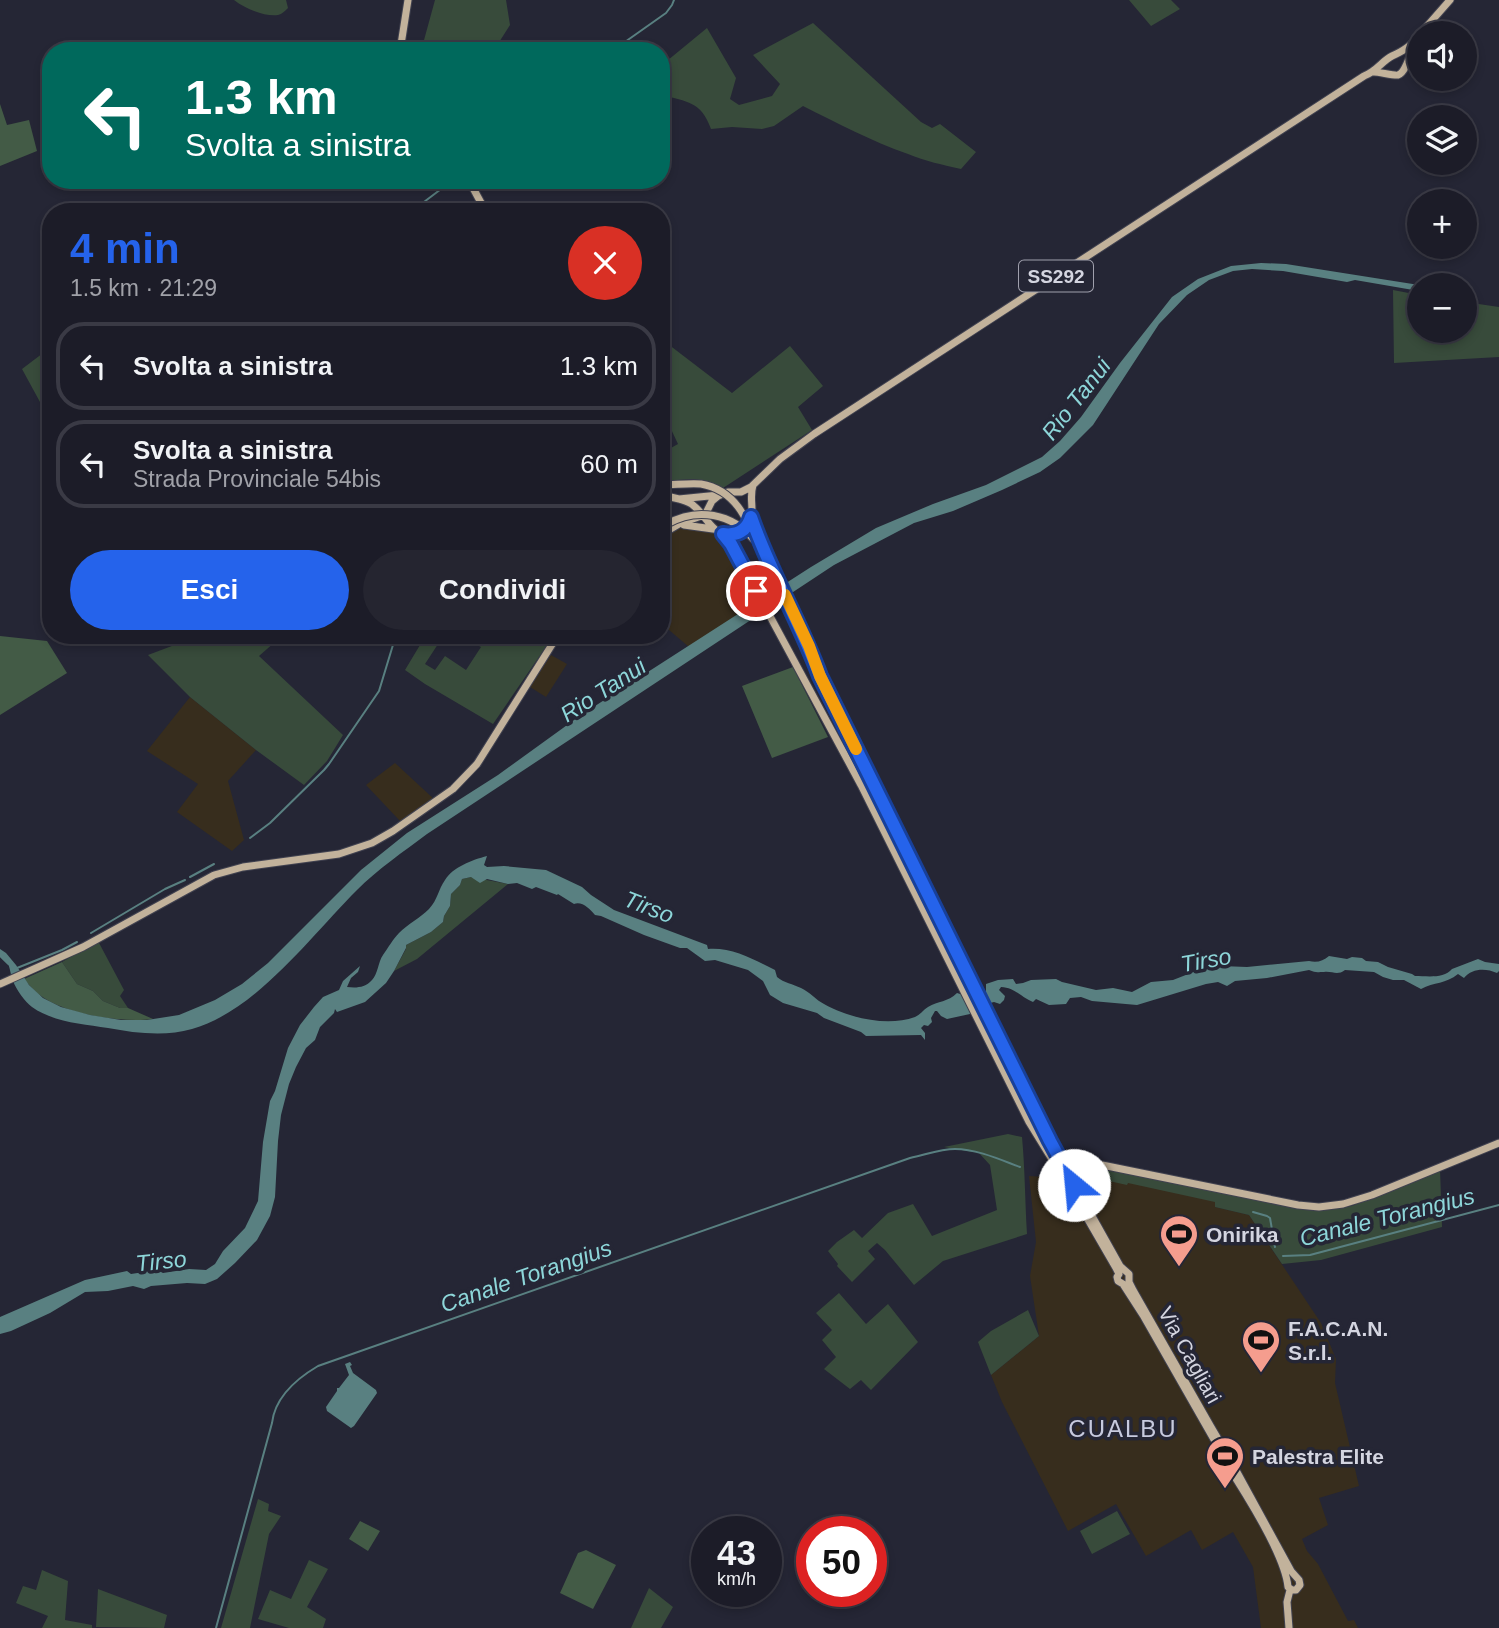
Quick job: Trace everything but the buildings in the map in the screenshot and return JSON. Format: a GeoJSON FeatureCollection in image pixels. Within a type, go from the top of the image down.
{"type":"FeatureCollection","features":[{"type":"Feature","properties":{"kind":"main road"},"geometry":{"type":"LineString","coordinates":[[401,42],[408,0]]}},
{"type":"Feature","properties":{"kind":"main road","name":"SS292"},"geometry":{"type":"LineString","coordinates":[[1432,21],[1450,0]]}},
{"type":"Feature","properties":{"kind":"main road","name":"SS292"},"geometry":{"type":"LineString","coordinates":[[681,500],[746,490],[780,459],[840,416],[1354,82],[1374,72],[1387,59],[1407,48]]}},
{"type":"Feature","properties":{"kind":"main road"},"geometry":{"type":"LineString","coordinates":[[1374,72],[1401,74],[1406,64],[1403,58],[1396,55]]}},
{"type":"Feature","properties":{"kind":"main road"},"geometry":{"type":"LineString","coordinates":[[1387,59],[1385,66],[1389,73]]}},
{"type":"Feature","properties":{"kind":"main road"},"geometry":{"type":"LineString","coordinates":[[670,485],[702,485],[728,495],[743,513],[1047,1143],[1060,1159],[1074,1189]]}},
{"type":"Feature","properties":{"kind":"main road"},"geometry":{"type":"LineString","coordinates":[[723,534],[743,531],[749,523],[753,485]]}},
{"type":"Feature","properties":{"kind":"main road"},"geometry":{"type":"LineString","coordinates":[[737,493],[747,499],[791,614]]}},
{"type":"Feature","properties":{"kind":"main road"},"geometry":{"type":"LineString","coordinates":[[670,525],[705,515],[712,501],[720,495]]}},
{"type":"Feature","properties":{"kind":"main road","name":"SS292"},"geometry":{"type":"LineString","coordinates":[[670,497],[691,503],[705,515],[713,529]]}},
{"type":"Feature","properties":{"kind":"main road"},"geometry":{"type":"LineString","coordinates":[[681,500],[693,510],[690,520]]}},
{"type":"Feature","properties":{"kind":"main road"},"geometry":{"type":"LineString","coordinates":[[670,524],[688,515],[715,516],[736,524],[758,547]]}},
{"type":"Feature","properties":{"kind":"main road"},"geometry":{"type":"LineString","coordinates":[[670,526],[685,524],[713,529],[723,534],[731,544],[873,809],[1017,1099],[1074,1189]]}},
{"type":"Feature","properties":{"kind":"main road"},"geometry":{"type":"LineString","coordinates":[[4,983],[83,947],[214,875],[229,870],[330,856],[358,849],[393,831],[438,801],[477,764],[552,644]]}},
{"type":"Feature","properties":{"kind":"main road"},"geometry":{"type":"LineString","coordinates":[[1060,1159],[1319,1207],[1343,1205],[1363,1198],[1499,1143]]}},
{"type":"Feature","properties":{"kind":"main road"},"geometry":{"type":"LineString","coordinates":[[1074,1189],[1077,1171],[1096,1164]]}},
{"type":"Feature","properties":{"kind":"main road","name":"Via Cagliari"},"geometry":{"type":"LineString","coordinates":[[1074,1189],[1122,1273],[1117,1279],[1119,1283],[1126,1283],[1296,1578]]}},
{"type":"Feature","properties":{"kind":"main road","name":"Via Cagliari"},"geometry":{"type":"LineString","coordinates":[[1221,1449],[1287,1575],[1289,1628]]}},
{"type":"Feature","properties":{"kind":"main road"},"geometry":{"type":"LineString","coordinates":[[1292,1578],[1300,1582],[1295,1590],[1289,1586],[1292,1578]]}},
{"type":"Feature","properties":{"kind":"shaded area"},"geometry":{"type":"Polygon","coordinates":[[[234,0],[286,0],[288,8],[278,15],[267,15],[234,0]]]}},
{"type":"Feature","properties":{"kind":"shaded area"},"geometry":{"type":"Polygon","coordinates":[[[435,0],[506,0],[510,25],[499,42],[423,42],[435,0]]]}},
{"type":"Feature","properties":{"kind":"shaded area"},"geometry":{"type":"Polygon","coordinates":[[[1129,0],[1171,0],[1180,9],[1151,26],[1129,0]]]}},
{"type":"Feature","properties":{"kind":"shaded area"},"geometry":{"type":"Polygon","coordinates":[[[813,23],[921,122],[932,128],[940,124],[976,152],[961,169],[927,161],[854,132],[803,106],[774,126],[762,129],[711,129],[698,108],[686,101],[670,97],[670,58],[707,28],[736,78],[730,99],[739,105],[772,96],[780,84],[753,55],[813,23]]]}},
{"type":"Feature","properties":{"kind":"shaded area"},"geometry":{"type":"Polygon","coordinates":[[[0,104],[7,125],[29,120],[37,151],[0,166],[0,104]]]}},
{"type":"Feature","properties":{"kind":"shaded area"},"geometry":{"type":"Polygon","coordinates":[[[1286,264],[1407,283],[1407,289],[1355,280],[1347,282],[1283,271],[1252,269],[1233,271],[1209,280],[1187,295],[1159,324],[1093,425],[1060,458],[1040,472],[1002,490],[953,511],[914,523],[834,565],[427,834],[365,882],[260,989],[216,1020],[192,1029],[161,1034],[78,1024],[40,1012],[26,1002],[16,988],[0,949],[43,998],[61,1007],[121,1020],[147,1020],[179,1015],[215,1000],[242,984],[268,963],[361,870],[407,833],[498,775],[581,715],[876,528],[986,485],[1042,457],[1081,417],[1172,297],[1198,279],[1231,266],[1286,264]]]}},
{"type":"Feature","properties":{"kind":"shaded area"},"geometry":{"type":"Polygon","coordinates":[[[1393,290],[1407,293],[1407,343],[1477,343],[1477,304],[1499,307],[1499,357],[1394,363],[1393,290]]]}},
{"type":"Feature","properties":{"kind":"shaded area"},"geometry":{"type":"Polygon","coordinates":[[[670,346],[732,393],[790,346],[823,386],[798,407],[812,430],[723,488],[694,479],[670,480],[670,448],[678,444],[670,427],[670,346]]]}},
{"type":"Feature","properties":{"kind":"shaded area"},"geometry":{"type":"Polygon","coordinates":[[[42,354],[40,402],[22,369],[42,354]]]}},
{"type":"Feature","properties":{"kind":"shaded area"},"geometry":{"type":"Polygon","coordinates":[[[681,526],[701,528],[725,541],[759,602],[689,647],[670,631],[670,532],[681,526]]]}},
{"type":"Feature","properties":{"kind":"shaded area"},"geometry":{"type":"Polygon","coordinates":[[[0,636],[42,640],[42,644],[49,644],[67,673],[0,715],[0,636]]]}},
{"type":"Feature","properties":{"kind":"shaded area"},"geometry":{"type":"Polygon","coordinates":[[[177,644],[273,644],[259,656],[343,735],[327,761],[304,785],[190,697],[148,655],[177,644]]]}},
{"type":"Feature","properties":{"kind":"shaded area"},"geometry":{"type":"Polygon","coordinates":[[[421,644],[438,644],[425,664],[435,670],[445,656],[466,670],[481,647],[475,644],[548,644],[493,724],[405,670],[421,644]]]}},
{"type":"Feature","properties":{"kind":"shaded area"},"geometry":{"type":"Polygon","coordinates":[[[551,655],[567,664],[546,697],[530,687],[551,655]]]}},
{"type":"Feature","properties":{"kind":"shaded area"},"geometry":{"type":"Polygon","coordinates":[[[793,667],[828,737],[772,758],[742,686],[793,667]]]}},
{"type":"Feature","properties":{"kind":"shaded area"},"geometry":{"type":"Polygon","coordinates":[[[190,697],[256,750],[228,781],[244,840],[232,851],[177,812],[198,784],[147,751],[190,697]]]}},
{"type":"Feature","properties":{"kind":"shaded area"},"geometry":{"type":"Polygon","coordinates":[[[395,763],[435,800],[401,822],[366,785],[395,763]]]}},
{"type":"Feature","properties":{"kind":"shaded area"},"geometry":{"type":"Polygon","coordinates":[[[487,856],[484,865],[487,867],[546,870],[582,887],[614,910],[707,945],[708,949],[726,950],[751,958],[775,970],[780,979],[834,1009],[868,1020],[892,1021],[915,1017],[928,1007],[957,993],[973,998],[986,992],[986,984],[998,980],[1013,979],[1016,984],[1031,980],[1056,979],[1096,990],[1113,988],[1132,992],[1151,982],[1173,980],[1196,971],[1221,966],[1317,962],[1329,956],[1362,958],[1415,976],[1440,976],[1478,959],[1499,964],[1499,971],[1475,971],[1464,978],[1458,974],[1449,980],[1421,989],[1404,980],[1393,980],[1374,972],[1345,970],[1337,973],[1309,970],[1235,981],[1227,986],[1218,982],[1206,984],[1137,1005],[1092,1001],[1081,997],[1070,998],[1066,1004],[1049,1005],[1036,999],[1033,1002],[1001,987],[999,990],[1005,996],[1000,1004],[990,1003],[978,1007],[970,1014],[947,1019],[935,1011],[932,1022],[921,1028],[925,1033],[925,1040],[921,1035],[866,1036],[817,1013],[783,1003],[770,995],[763,981],[748,970],[715,960],[705,961],[687,948],[680,948],[595,915],[586,906],[574,904],[558,894],[517,883],[508,884],[487,879],[480,883],[471,877],[462,879],[451,894],[450,906],[443,922],[431,932],[406,945],[386,983],[365,1002],[337,1012],[335,1009],[320,1027],[315,1040],[306,1048],[289,1084],[281,1115],[275,1197],[270,1216],[257,1240],[235,1263],[217,1279],[205,1284],[187,1283],[144,1289],[133,1286],[85,1292],[50,1313],[0,1334],[0,1317],[85,1280],[127,1271],[131,1274],[157,1270],[163,1273],[189,1269],[206,1270],[215,1264],[223,1251],[245,1228],[258,1201],[270,1101],[288,1048],[300,1025],[323,997],[339,990],[343,981],[360,966],[347,987],[360,987],[369,983],[393,941],[429,909],[448,875],[463,865],[487,856]]]}},
{"type":"Feature","properties":{"kind":"shaded area"},"geometry":{"type":"Polygon","coordinates":[[[471,877],[508,884],[417,959],[394,971],[406,945],[431,932],[443,922],[450,906],[451,894],[462,879],[471,877]]]}},
{"type":"Feature","properties":{"kind":"shaded area"},"geometry":{"type":"Polygon","coordinates":[[[98,941],[124,990],[120,996],[128,1008],[120,1008],[103,1001],[93,991],[77,984],[62,962],[98,941]]]}},
{"type":"Feature","properties":{"kind":"shaded area"},"geometry":{"type":"Polygon","coordinates":[[[62,962],[77,984],[93,991],[103,1001],[153,1019],[112,1019],[68,1009],[41,996],[24,979],[62,962]]]}},
{"type":"Feature","properties":{"kind":"shaded area"},"geometry":{"type":"Polygon","coordinates":[[[1008,1134],[1022,1137],[1027,1234],[943,1261],[914,1285],[877,1243],[868,1251],[875,1259],[852,1282],[837,1266],[828,1251],[837,1242],[854,1230],[862,1238],[888,1213],[913,1204],[932,1236],[997,1210],[990,1165],[979,1153],[944,1147],[1008,1134]]]}},
{"type":"Feature","properties":{"kind":"shaded area"},"geometry":{"type":"Polygon","coordinates":[[[1104,1168],[1315,1210],[1352,1206],[1440,1169],[1442,1227],[1321,1260],[1282,1264],[1249,1215],[1215,1207],[1215,1202],[1109,1181],[1105,1178],[1104,1168]]]}},
{"type":"Feature","properties":{"kind":"shaded area"},"geometry":{"type":"Polygon","coordinates":[[[1029,1176],[1128,1182],[1216,1201],[1215,1207],[1249,1215],[1321,1323],[1336,1359],[1335,1383],[1359,1486],[1319,1498],[1328,1525],[1302,1539],[1348,1621],[1354,1620],[1358,1628],[1261,1628],[1253,1567],[1233,1532],[1202,1550],[1191,1530],[1146,1556],[1116,1504],[1068,1531],[991,1375],[1039,1336],[1030,1276],[1036,1242],[1029,1176]]]}},
{"type":"Feature","properties":{"kind":"shaded area"},"geometry":{"type":"Polygon","coordinates":[[[839,1293],[866,1324],[888,1304],[918,1342],[871,1390],[861,1380],[850,1389],[824,1369],[836,1357],[822,1340],[832,1330],[816,1313],[839,1293]]]}},
{"type":"Feature","properties":{"kind":"shaded area"},"geometry":{"type":"Polygon","coordinates":[[[1028,1310],[1039,1336],[991,1375],[978,1342],[991,1331],[1028,1310]]]}},
{"type":"Feature","properties":{"kind":"shaded area"},"geometry":{"type":"Polygon","coordinates":[[[350,1362],[353,1373],[377,1393],[351,1428],[327,1411],[326,1407],[337,1388],[349,1375],[345,1364],[350,1362]]]}},
{"type":"Feature","properties":{"kind":"shaded area"},"geometry":{"type":"Polygon","coordinates":[[[258,1499],[269,1504],[268,1511],[281,1516],[269,1534],[250,1628],[221,1628],[258,1499]]]}},
{"type":"Feature","properties":{"kind":"shaded area"},"geometry":{"type":"Polygon","coordinates":[[[1117,1511],[1130,1534],[1092,1554],[1080,1531],[1117,1511]]]}},
{"type":"Feature","properties":{"kind":"shaded area"},"geometry":{"type":"Polygon","coordinates":[[[360,1521],[380,1531],[368,1551],[349,1539],[360,1521]]]}},
{"type":"Feature","properties":{"kind":"shaded area"},"geometry":{"type":"Polygon","coordinates":[[[586,1550],[616,1565],[593,1609],[560,1593],[578,1553],[586,1550]]]}},
{"type":"Feature","properties":{"kind":"shaded area"},"geometry":{"type":"Polygon","coordinates":[[[309,1560],[328,1569],[307,1607],[326,1619],[323,1628],[289,1628],[258,1619],[270,1590],[291,1599],[309,1560]]]}},
{"type":"Feature","properties":{"kind":"shaded area"},"geometry":{"type":"Polygon","coordinates":[[[42,1570],[68,1581],[65,1620],[92,1625],[92,1628],[42,1628],[48,1616],[16,1603],[23,1586],[36,1590],[42,1570]]]}},
{"type":"Feature","properties":{"kind":"shaded area"},"geometry":{"type":"Polygon","coordinates":[[[649,1588],[673,1607],[661,1628],[631,1628],[649,1588]]]}},
{"type":"Feature","properties":{"kind":"shaded area"},"geometry":{"type":"Polygon","coordinates":[[[98,1589],[167,1615],[164,1628],[96,1627],[98,1589]]]}},
{"type":"Feature","properties":{"kind":"waterway"},"geometry":{"type":"LineString","coordinates":[[625,42],[666,13],[674,0]]}},
{"type":"Feature","properties":{"kind":"waterway"},"geometry":{"type":"LineString","coordinates":[[423,203],[441,189]]}},
{"type":"Feature","properties":{"kind":"waterway"},"geometry":{"type":"LineString","coordinates":[[250,838],[270,823],[329,764],[379,691],[393,644]]}},
{"type":"Feature","properties":{"kind":"waterway"},"geometry":{"type":"LineString","coordinates":[[190,877],[214,864]]}},
{"type":"Feature","properties":{"kind":"waterway"},"geometry":{"type":"LineString","coordinates":[[91,933],[185,880]]}},
{"type":"Feature","properties":{"kind":"waterway"},"geometry":{"type":"LineString","coordinates":[[17,968],[77,942]]}},
{"type":"Feature","properties":{"kind":"waterway","name":"Rio Tanui"},"geometry":{"type":"LineString","coordinates":[[0,954],[9,963]]}},
{"type":"Feature","properties":{"kind":"waterway","name":"Canale Torangius"},"geometry":{"type":"LineString","coordinates":[[216,1628],[277,1405],[288,1390],[318,1366],[910,1158],[944,1150],[963,1149],[989,1155],[1020,1167]]}},
{"type":"Feature","properties":{"kind":"waterway","name":"Canale Torangius"},"geometry":{"type":"LineString","coordinates":[[1283,1256],[1310,1255],[1499,1205]]}},
{"type":"Feature","properties":{"kind":"waterway","name":"Canale Torangius"},"geometry":{"type":"LineString","coordinates":[[1253,1212],[1270,1218],[1275,1247]]}},
{"type":"Feature","properties":{"kind":"slow traffic"},"geometry":{"type":"LineString","coordinates":[[785,595],[820,676],[856,749]]}},
{"type":"Feature","properties":{"kind":"place","name":"Onirika"},"geometry":{"type":"Point","coordinates":[1179,1268]}},
{"type":"Feature","properties":{"kind":"place","name":"F.A.C.A.N. S.r.l."},"geometry":{"type":"Point","coordinates":[1261,1374]}},
{"type":"Feature","properties":{"kind":"place","name":"Palestra Elite"},"geometry":{"type":"Point","coordinates":[1225,1490]}},
{"type":"Feature","properties":{"kind":"district","name":"CUALBU"},"geometry":{"type":"Point","coordinates":[1123,1428]}},
{"type":"Feature","properties":{"kind":"route"},"geometry":{"type":"LineString","coordinates":[[756,591],[723,534],[743,531],[751,517],[820,676],[1074,1185]]}},
{"type":"Feature","properties":{"kind":"water label","name":"Tirso"},"geometry":{"type":"Point","coordinates":[649,907]}},
{"type":"Feature","properties":{"kind":"water label","name":"Tirso"},"geometry":{"type":"Point","coordinates":[1206,960]}},
{"type":"Feature","properties":{"kind":"water label","name":"Tirso"},"geometry":{"type":"Point","coordinates":[161,1261]}}]}
